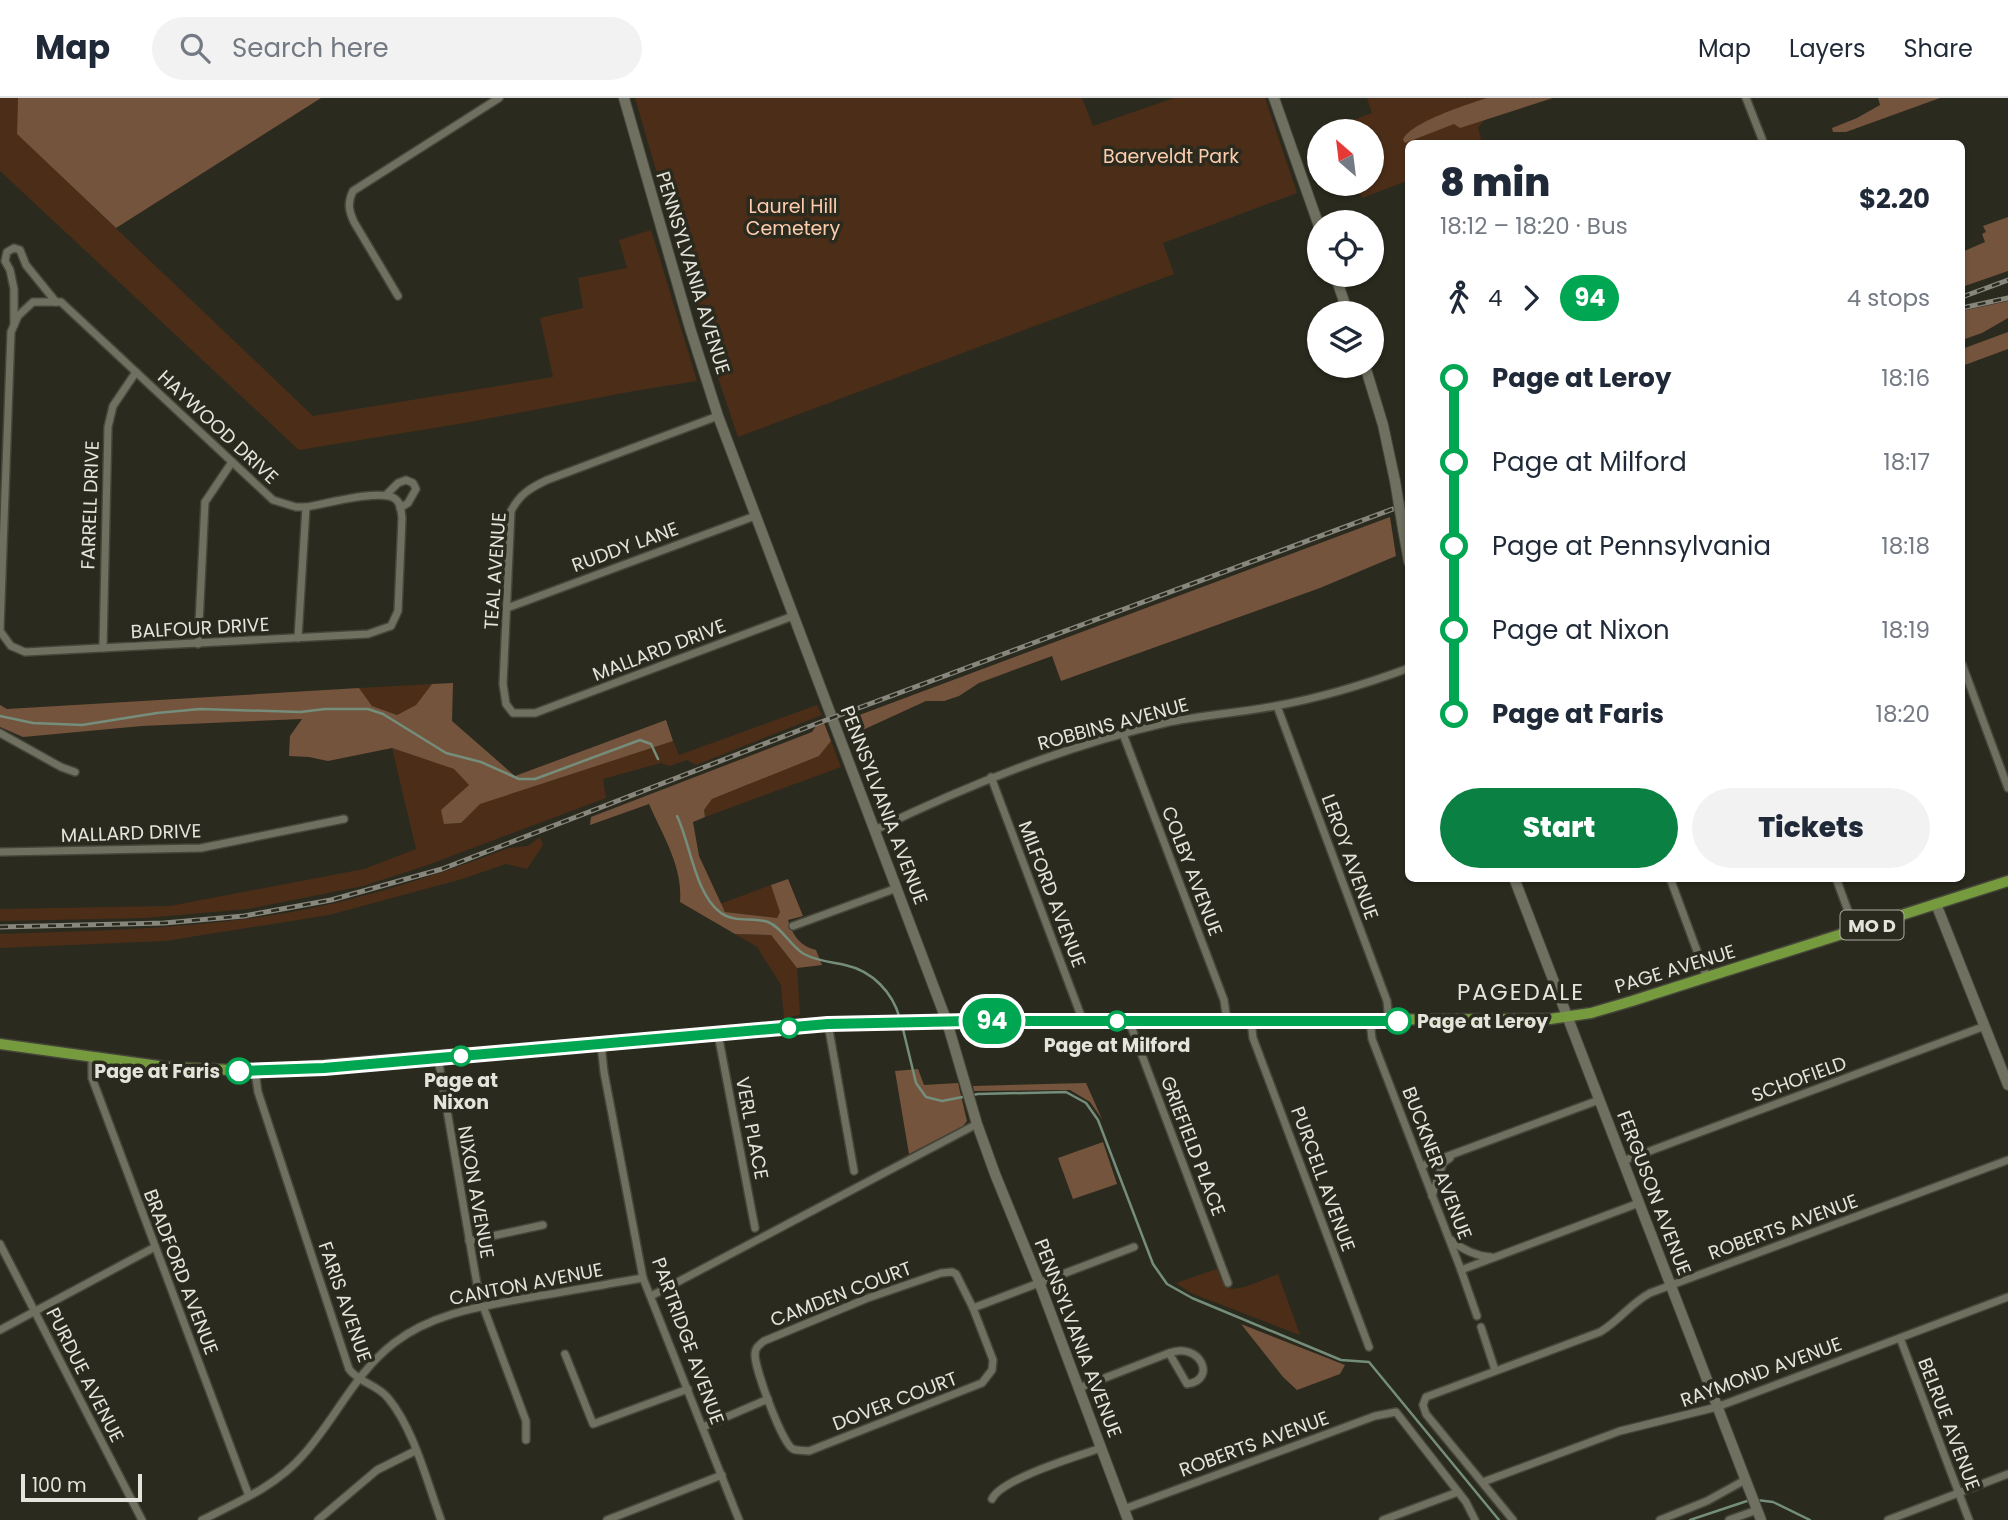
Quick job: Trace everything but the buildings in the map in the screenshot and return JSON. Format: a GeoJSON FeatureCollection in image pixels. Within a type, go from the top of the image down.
{"type":"FeatureCollection","features":[{"type":"Feature","properties":{"kind":"main road","name":"PAGE AVENUE"},"geometry":{"type":"LineString","coordinates":[[0,1044],[194,1069],[255,1072],[828,1024],[1518,1021],[1567,1017],[1611,1007],[2008,881]]}},
{"type":"Feature","properties":{"kind":"street"},"geometry":{"type":"LineString","coordinates":[[398,296],[349,211],[349,199],[353,191],[499,98]]}},
{"type":"Feature","properties":{"kind":"street","name":"PENNSYLVANIA AVENUE"},"geometry":{"type":"LineString","coordinates":[[624,98],[718,416],[947,1022],[977,1124],[995,1174],[1039,1282],[1128,1520]]}},
{"type":"Feature","properties":{"kind":"street"},"geometry":{"type":"LineString","coordinates":[[1274,98],[1313,210]]}},
{"type":"Feature","properties":{"kind":"street"},"geometry":{"type":"LineString","coordinates":[[1746,98],[1762,140]]}},
{"type":"Feature","properties":{"kind":"street","name":"HAYWOOD DRIVE"},"geometry":{"type":"LineString","coordinates":[[14,326],[13,279],[5,261],[7,252],[14,248],[20,250],[26,264],[56,302],[61,302],[273,500],[306,507],[386,495],[395,498],[400,508],[414,496],[416,489],[413,483],[406,480],[398,483],[386,495]]}},
{"type":"Feature","properties":{"kind":"street"},"geometry":{"type":"LineString","coordinates":[[0,630],[11,332],[18,316],[33,302],[56,302]]}},
{"type":"Feature","properties":{"kind":"street","name":"FARRELL DRIVE"},"geometry":{"type":"LineString","coordinates":[[103,648],[108,427],[113,406],[136,372]]}},
{"type":"Feature","properties":{"kind":"street"},"geometry":{"type":"LineString","coordinates":[[1369,378],[1383,425],[1405,540]]}},
{"type":"Feature","properties":{"kind":"street","name":"TEAL AVENUE"},"geometry":{"type":"LineString","coordinates":[[535,713],[513,713],[506,704],[503,684],[511,511],[518,497],[547,480],[718,416]]}},
{"type":"Feature","properties":{"kind":"street"},"geometry":{"type":"LineString","coordinates":[[198,644],[205,502],[232,462]]}},
{"type":"Feature","properties":{"kind":"street"},"geometry":{"type":"LineString","coordinates":[[298,638],[306,507]]}},
{"type":"Feature","properties":{"kind":"street","name":"BALFOUR DRIVE"},"geometry":{"type":"LineString","coordinates":[[0,630],[11,646],[25,652],[368,634],[391,626],[398,611],[400,508]]}},
{"type":"Feature","properties":{"kind":"street","name":"RUDDY LANE"},"geometry":{"type":"LineString","coordinates":[[506,608],[755,516]]}},
{"type":"Feature","properties":{"kind":"street","name":"MALLARD DRIVE"},"geometry":{"type":"LineString","coordinates":[[535,713],[793,616]]}},
{"type":"Feature","properties":{"kind":"street","name":"ROBBINS AVENUE"},"geometry":{"type":"LineString","coordinates":[[875,830],[991,777],[1123,734],[1184,719],[1277,706],[1384,678],[1405,670]]}},
{"type":"Feature","properties":{"kind":"street"},"geometry":{"type":"LineString","coordinates":[[1965,672],[2008,788]]}},
{"type":"Feature","properties":{"kind":"street","name":"LEROY AVENUE"},"geometry":{"type":"LineString","coordinates":[[1277,706],[1387,1001],[1389,1021]]}},
{"type":"Feature","properties":{"kind":"street"},"geometry":{"type":"LineString","coordinates":[[0,733],[75,772]]}},
{"type":"Feature","properties":{"kind":"street","name":"COLBY AVENUE"},"geometry":{"type":"LineString","coordinates":[[1123,734],[1224,1000],[1227,1021]]}},
{"type":"Feature","properties":{"kind":"street","name":"MILFORD AVENUE"},"geometry":{"type":"LineString","coordinates":[[991,777],[1083,1021]]}},
{"type":"Feature","properties":{"kind":"street","name":"MALLARD DRIVE"},"geometry":{"type":"LineString","coordinates":[[0,852],[201,848],[344,819]]}},
{"type":"Feature","properties":{"kind":"street","name":"FERGUSON AVENUE"},"geometry":{"type":"LineString","coordinates":[[1516,882],[1756,1508]]}},
{"type":"Feature","properties":{"kind":"street"},"geometry":{"type":"LineString","coordinates":[[1671,882],[1707,978]]}},
{"type":"Feature","properties":{"kind":"street"},"geometry":{"type":"LineString","coordinates":[[1837,882],[1855,930]]}},
{"type":"Feature","properties":{"kind":"street"},"geometry":{"type":"LineString","coordinates":[[793,926],[897,888]]}},
{"type":"Feature","properties":{"kind":"street"},"geometry":{"type":"LineString","coordinates":[[1936,904],[2008,1085]]}},
{"type":"Feature","properties":{"kind":"street","name":"GRIEFIELD PLACE"},"geometry":{"type":"LineString","coordinates":[[1129,1021],[1228,1283]]}},
{"type":"Feature","properties":{"kind":"street","name":"PURCELL AVENUE"},"geometry":{"type":"LineString","coordinates":[[1251,1021],[1253,1038],[1369,1347]]}},
{"type":"Feature","properties":{"kind":"street","name":"BUCKNER AVENUE"},"geometry":{"type":"LineString","coordinates":[[1370,1021],[1372,1039],[1461,1270],[1476,1316]]}},
{"type":"Feature","properties":{"kind":"street"},"geometry":{"type":"LineString","coordinates":[[828,1024],[854,1171]]}},
{"type":"Feature","properties":{"kind":"street","name":"SCHOFIELD"},"geometry":{"type":"LineString","coordinates":[[1623,1161],[1985,1026]]}},
{"type":"Feature","properties":{"kind":"street","name":"VERL PLACE"},"geometry":{"type":"LineString","coordinates":[[718,1034],[755,1228]]}},
{"type":"Feature","properties":{"kind":"street","name":"PARTRIDGE AVENUE"},"geometry":{"type":"LineString","coordinates":[[601,1044],[643,1278],[739,1520]]}},
{"type":"Feature","properties":{"kind":"street","name":"BRADFORD AVENUE"},"geometry":{"type":"LineString","coordinates":[[92,1057],[92,1078],[249,1496]]}},
{"type":"Feature","properties":{"kind":"street","name":"NIXON AVENUE"},"geometry":{"type":"LineString","coordinates":[[438,1058],[478,1290]]}},
{"type":"Feature","properties":{"kind":"street","name":"FARIS AVENUE"},"geometry":{"type":"LineString","coordinates":[[255,1072],[258,1092],[349,1369],[387,1396],[404,1424],[442,1520]]}},
{"type":"Feature","properties":{"kind":"street"},"geometry":{"type":"LineString","coordinates":[[1421,1166],[1600,1100]]}},
{"type":"Feature","properties":{"kind":"street"},"geometry":{"type":"LineString","coordinates":[[651,1296],[977,1124]]}},
{"type":"Feature","properties":{"kind":"street"},"geometry":{"type":"LineString","coordinates":[[1432,1197],[1443,1163],[1458,1152]]}},
{"type":"Feature","properties":{"kind":"street","name":"ROBERTS AVENUE"},"geometry":{"type":"LineString","coordinates":[[1483,1482],[1426,1414],[1423,1402],[1429,1395],[1600,1332],[1642,1298],[1671,1285],[2008,1160]]}},
{"type":"Feature","properties":{"kind":"street"},"geometry":{"type":"LineString","coordinates":[[1461,1270],[1639,1203]]}},
{"type":"Feature","properties":{"kind":"street"},"geometry":{"type":"LineString","coordinates":[[469,1241],[542,1225]]}},
{"type":"Feature","properties":{"kind":"street"},"geometry":{"type":"LineString","coordinates":[[1449,1239],[1470,1252],[1495,1257]]}},
{"type":"Feature","properties":{"kind":"street","name":"PURDUE AVENUE"},"geometry":{"type":"LineString","coordinates":[[0,1244],[142,1520]]}},
{"type":"Feature","properties":{"kind":"street"},"geometry":{"type":"LineString","coordinates":[[0,1330],[155,1247]]}},
{"type":"Feature","properties":{"kind":"street"},"geometry":{"type":"LineString","coordinates":[[973,1307],[1134,1247]]}},
{"type":"Feature","properties":{"kind":"street","name":"CAMDEN COURT"},"geometry":{"type":"LineString","coordinates":[[768,1399],[754,1356],[756,1348],[774,1336],[868,1298],[941,1273],[956,1274],[973,1307]]}},
{"type":"Feature","properties":{"kind":"street","name":"CANTON AVENUE"},"geometry":{"type":"LineString","coordinates":[[202,1520],[279,1477],[304,1455],[359,1377],[390,1346],[424,1325],[441,1317],[483,1306],[643,1278]]}},
{"type":"Feature","properties":{"kind":"street","name":"RAYMOND AVENUE"},"geometry":{"type":"LineString","coordinates":[[1483,1482],[1620,1431],[1717,1407],[2008,1297]]}},
{"type":"Feature","properties":{"kind":"street"},"geometry":{"type":"LineString","coordinates":[[483,1306],[526,1422],[526,1440]]}},
{"type":"Feature","properties":{"kind":"street","name":"DOVER COURT"},"geometry":{"type":"LineString","coordinates":[[768,1399],[780,1432],[790,1446],[794,1450],[809,1451],[982,1383],[992,1370],[993,1360],[973,1307]]}},
{"type":"Feature","properties":{"kind":"street"},"geometry":{"type":"LineString","coordinates":[[1481,1327],[1495,1370]]}},
{"type":"Feature","properties":{"kind":"street","name":"BELRUE AVENUE"},"geometry":{"type":"LineString","coordinates":[[1900,1338],[1969,1520]]}},
{"type":"Feature","properties":{"kind":"street"},"geometry":{"type":"LineString","coordinates":[[1079,1388],[1169,1353],[1188,1350],[1196,1355],[1203,1368],[1202,1377],[1196,1383],[1187,1384],[1169,1353]]}},
{"type":"Feature","properties":{"kind":"street"},"geometry":{"type":"LineString","coordinates":[[565,1354],[593,1424],[688,1389]]}},
{"type":"Feature","properties":{"kind":"street"},"geometry":{"type":"LineString","coordinates":[[703,1427],[768,1399]]}},
{"type":"Feature","properties":{"kind":"street","name":"ROBERTS AVENUE"},"geometry":{"type":"LineString","coordinates":[[1124,1509],[1375,1416],[1396,1412],[1458,1492]]}},
{"type":"Feature","properties":{"kind":"street"},"geometry":{"type":"LineString","coordinates":[[992,1499],[994,1493],[1011,1482],[1101,1448]]}},
{"type":"Feature","properties":{"kind":"street"},"geometry":{"type":"LineString","coordinates":[[318,1520],[377,1470],[415,1451]]}},
{"type":"Feature","properties":{"kind":"street"},"geometry":{"type":"LineString","coordinates":[[1888,1520],[2008,1474]]}},
{"type":"Feature","properties":{"kind":"street"},"geometry":{"type":"LineString","coordinates":[[607,1520],[722,1475]]}},
{"type":"Feature","properties":{"kind":"street"},"geometry":{"type":"LineString","coordinates":[[1660,1520],[1700,1504],[1745,1480]]}},
{"type":"Feature","properties":{"kind":"street"},"geometry":{"type":"LineString","coordinates":[[1483,1482],[1513,1520]]}},
{"type":"Feature","properties":{"kind":"street"},"geometry":{"type":"LineString","coordinates":[[1383,1520],[1458,1492],[1475,1520]]}},
{"type":"Feature","properties":{"kind":"street"},"geometry":{"type":"LineString","coordinates":[[1729,1520],[1756,1508]]}},
{"type":"Feature","properties":{"kind":"green space"},"geometry":{"type":"Polygon","coordinates":[[[0,98],[18,98],[17,134],[313,416],[553,377],[540,318],[583,308],[578,278],[627,268],[619,240],[651,230],[697,381],[299,450],[0,171],[0,98]]]}},
{"type":"Feature","properties":{"kind":"green space","name":"Laurel Hill Cemetery"},"geometry":{"type":"Polygon","coordinates":[[[635,98],[1082,98],[1093,126],[1174,98],[1265,98],[1297,193],[1163,243],[1174,274],[738,437],[709,351],[635,98]]]}},
{"type":"Feature","properties":{"kind":"green space"},"geometry":{"type":"Polygon","coordinates":[[[1367,98],[1541,98],[1484,120],[1478,128],[1481,140],[1405,140],[1405,182],[1384,190],[1384,119],[1356,119],[1372,113],[1367,98]]]}},
{"type":"Feature","properties":{"kind":"green space"},"geometry":{"type":"Polygon","coordinates":[[[432,684],[416,705],[397,715],[372,706],[359,688],[432,684]]]}},
{"type":"Feature","properties":{"kind":"green space"},"geometry":{"type":"Polygon","coordinates":[[[817,705],[822,715],[696,765],[687,760],[669,766],[661,763],[603,779],[606,798],[425,866],[363,886],[248,909],[145,918],[0,921],[0,909],[170,906],[364,869],[416,849],[392,748],[454,769],[469,785],[441,810],[445,824],[461,823],[479,804],[673,741],[679,755],[817,705]]]}},
{"type":"Feature","properties":{"kind":"green space"},"geometry":{"type":"Polygon","coordinates":[[[831,741],[841,767],[705,817],[704,810],[712,799],[819,756],[831,741]]]}},
{"type":"Feature","properties":{"kind":"green space"},"geometry":{"type":"Polygon","coordinates":[[[540,837],[543,845],[527,869],[506,864],[462,879],[329,915],[165,941],[0,948],[0,934],[179,926],[314,908],[399,886],[509,848],[528,846],[540,837]]]}},
{"type":"Feature","properties":{"kind":"green space"},"geometry":{"type":"Polygon","coordinates":[[[771,885],[781,912],[777,918],[726,912],[720,904],[771,885]]]}},
{"type":"Feature","properties":{"kind":"green space"},"geometry":{"type":"Polygon","coordinates":[[[735,934],[771,935],[797,968],[800,1015],[784,1018],[781,985],[757,947],[735,934]]]}},
{"type":"Feature","properties":{"kind":"green space"},"geometry":{"type":"Polygon","coordinates":[[[1217,1269],[1224,1285],[1233,1289],[1278,1274],[1300,1335],[1191,1293],[1176,1283],[1217,1269]]]}},
{"type":"Feature","properties":{"kind":"shaded area"},"geometry":{"type":"Polygon","coordinates":[[[18,98],[321,98],[116,228],[17,134],[18,98]]]}},
{"type":"Feature","properties":{"kind":"shaded area"},"geometry":{"type":"Polygon","coordinates":[[[1487,98],[1553,98],[1460,128],[1454,124],[1413,140],[1405,140],[1405,143],[1403,140],[1416,127],[1454,109],[1487,98]]]}},
{"type":"Feature","properties":{"kind":"shaded area"},"geometry":{"type":"Polygon","coordinates":[[[1878,98],[1940,98],[1846,132],[1833,132],[1832,128],[1880,105],[1878,98]]]}},
{"type":"Feature","properties":{"kind":"shaded area"},"geometry":{"type":"Polygon","coordinates":[[[2008,217],[2008,271],[1965,286],[1965,251],[1985,242],[1982,234],[1986,232],[1983,226],[2008,217]]]}},
{"type":"Feature","properties":{"kind":"shaded area"},"geometry":{"type":"Polygon","coordinates":[[[2008,301],[2008,318],[1965,339],[1965,310],[2008,301]]]}},
{"type":"Feature","properties":{"kind":"shaded area"},"geometry":{"type":"Polygon","coordinates":[[[2008,332],[2008,349],[1965,365],[1965,348],[2008,332]]]}},
{"type":"Feature","properties":{"kind":"shaded area"},"geometry":{"type":"Polygon","coordinates":[[[1390,517],[1396,556],[1320,588],[1061,681],[1052,656],[979,683],[959,696],[944,701],[926,701],[854,734],[846,720],[1390,517]]]}},
{"type":"Feature","properties":{"kind":"shaded area"},"geometry":{"type":"Polygon","coordinates":[[[453,683],[452,721],[515,776],[666,720],[673,741],[480,804],[461,823],[444,824],[441,810],[469,785],[454,769],[392,748],[328,761],[289,756],[290,736],[302,719],[142,726],[23,737],[0,727],[0,705],[7,709],[359,688],[372,706],[397,715],[416,705],[432,684],[453,683]]]}},
{"type":"Feature","properties":{"kind":"shaded area"},"geometry":{"type":"Polygon","coordinates":[[[824,723],[831,741],[819,756],[712,799],[704,810],[705,817],[693,822],[699,856],[725,912],[777,918],[780,912],[771,885],[788,879],[803,916],[788,920],[790,926],[801,943],[816,950],[822,965],[797,968],[771,935],[735,934],[680,902],[675,864],[649,804],[590,825],[591,817],[812,732],[816,726],[824,723]]]}},
{"type":"Feature","properties":{"kind":"shaded area"},"geometry":{"type":"Polygon","coordinates":[[[918,1069],[924,1085],[958,1083],[967,1121],[963,1126],[909,1154],[895,1071],[918,1069]]]}},
{"type":"Feature","properties":{"kind":"shaded area"},"geometry":{"type":"Polygon","coordinates":[[[1086,1083],[1102,1119],[1090,1102],[1070,1090],[974,1091],[973,1086],[1086,1083]]]}},
{"type":"Feature","properties":{"kind":"shaded area"},"geometry":{"type":"Polygon","coordinates":[[[1103,1142],[1117,1184],[1073,1199],[1058,1158],[1103,1142]]]}},
{"type":"Feature","properties":{"kind":"shaded area"},"geometry":{"type":"Polygon","coordinates":[[[1241,1324],[1345,1365],[1340,1374],[1297,1390],[1283,1377],[1241,1324]]]}},
{"type":"Feature","properties":{"kind":"waterway"},"geometry":{"type":"LineString","coordinates":[[0,716],[33,723],[82,725],[200,709],[300,712],[368,709],[383,714],[446,753],[481,762],[519,779],[535,779],[640,740],[651,744],[658,759]]}},
{"type":"Feature","properties":{"kind":"waterway"},"geometry":{"type":"LineString","coordinates":[[677,816],[699,881],[712,905],[732,918],[768,922],[778,928],[804,954],[864,972],[887,992],[900,1019]]}},
{"type":"Feature","properties":{"kind":"waterway"},"geometry":{"type":"LineString","coordinates":[[902,1025],[916,1083],[926,1097],[942,1101],[978,1094],[1066,1092],[1086,1103],[1098,1120],[1153,1264],[1167,1284],[1192,1298],[1341,1360],[1369,1362],[1499,1520]]}},
{"type":"Feature","properties":{"kind":"waterway"},"geometry":{"type":"LineString","coordinates":[[1690,1520],[1750,1500]]}},
{"type":"Feature","properties":{"kind":"waterway"},"geometry":{"type":"LineString","coordinates":[[1757,1500],[1773,1502],[1810,1520]]}},
{"type":"Feature","properties":{"kind":"railway"},"geometry":{"type":"LineString","coordinates":[[1965,296],[2008,280]]}},
{"type":"Feature","properties":{"kind":"railway"},"geometry":{"type":"LineString","coordinates":[[1965,307],[2008,298]]}},
{"type":"Feature","properties":{"kind":"railway"},"geometry":{"type":"LineString","coordinates":[[0,927],[164,923],[244,916],[331,900],[442,869],[813,725],[1405,504]]}},
{"type":"Feature","properties":{"kind":"bus line","name":"94"},"geometry":{"type":"LineString","coordinates":[[239,1071],[324,1068],[828,1024],[970,1021],[1398,1021]]}},
{"type":"Feature","properties":{"kind":"place","name":"Page at Milford"},"geometry":{"type":"Point","coordinates":[1117,1021]}},
{"type":"Feature","properties":{"kind":"place","name":"Page at Leroy"},"geometry":{"type":"Point","coordinates":[1398,1021]}},
{"type":"Feature","properties":{"kind":"place","name":"Page at Nixon"},"geometry":{"type":"Point","coordinates":[461,1056]}},
{"type":"Feature","properties":{"kind":"place","name":"Page at Faris"},"geometry":{"type":"Point","coordinates":[239,1071]}},
{"type":"Feature","properties":{"kind":"district","name":"PAGEDALE"},"geometry":{"type":"Point","coordinates":[1521,992]}},
{"type":"Feature","properties":{"kind":"park label","name":"Baerveldt Park"},"geometry":{"type":"Point","coordinates":[1171,156]}}]}
